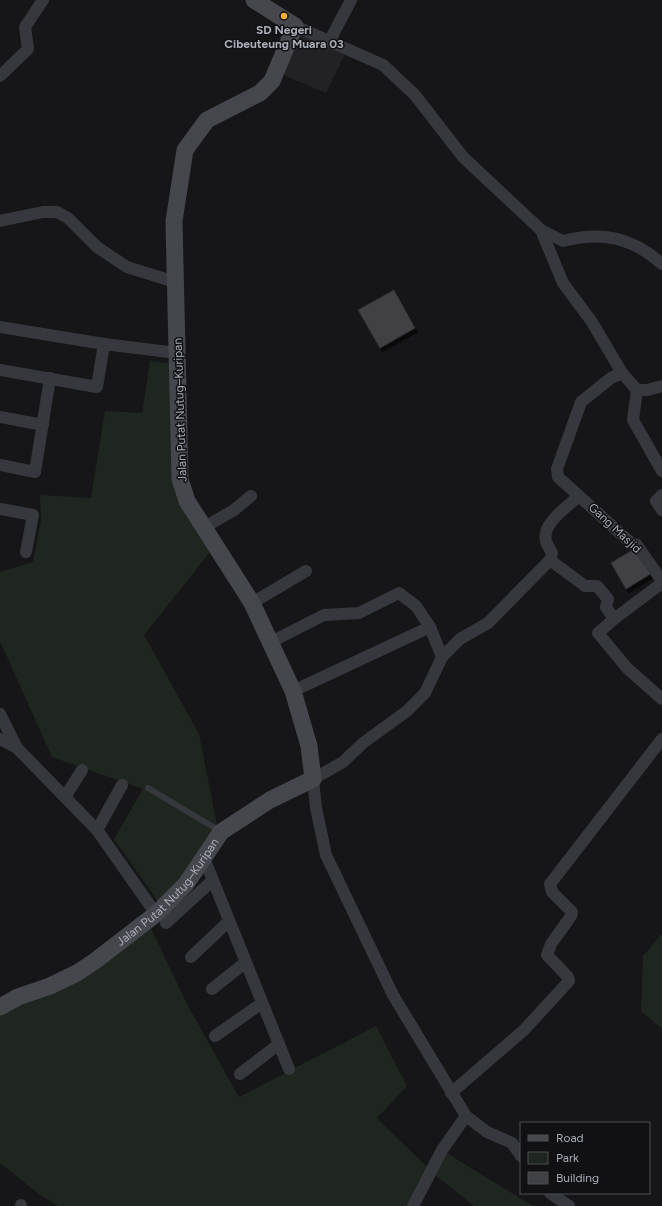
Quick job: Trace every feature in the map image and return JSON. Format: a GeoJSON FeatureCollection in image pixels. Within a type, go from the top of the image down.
{"type":"FeatureCollection","features":[{"type":"Feature","properties":{"kind":"street"},"geometry":{"type":"LineString","coordinates":[[0,76],[28,49],[25,27],[42,0]]}},
{"type":"Feature","properties":{"kind":"street"},"geometry":{"type":"LineString","coordinates":[[254,0],[295,26],[382,65],[415,95],[463,156],[541,230],[563,241],[582,236],[608,236],[637,245],[662,264]]}},
{"type":"Feature","properties":{"kind":"street"},"geometry":{"type":"LineString","coordinates":[[329,42],[351,0]]}},
{"type":"Feature","properties":{"kind":"street","name":"Jalan Putat Nutug–Kuripan"},"geometry":{"type":"LineString","coordinates":[[0,1007],[18,997],[50,986],[77,973],[161,918],[221,832],[270,800],[313,779],[309,746],[293,691],[269,643],[252,603],[186,501],[180,479],[175,282],[174,221],[185,150],[207,120],[260,93],[272,81],[295,26]]}},
{"type":"Feature","properties":{"kind":"street"},"geometry":{"type":"LineString","coordinates":[[0,221],[43,212],[58,212],[68,218],[97,247],[127,267],[175,282]]}},
{"type":"Feature","properties":{"kind":"street"},"geometry":{"type":"LineString","coordinates":[[541,230],[563,283],[592,322],[622,373],[637,390],[648,390],[662,386]]}},
{"type":"Feature","properties":{"kind":"street"},"geometry":{"type":"LineString","coordinates":[[0,327],[104,344],[177,353]]}},
{"type":"Feature","properties":{"kind":"street"},"geometry":{"type":"LineString","coordinates":[[0,370],[97,387],[104,344]]}},
{"type":"Feature","properties":{"kind":"street","name":"Gang Masjid"},"geometry":{"type":"LineString","coordinates":[[622,373],[610,378],[581,402],[557,469],[558,476],[579,496],[632,544],[636,544],[662,582],[598,633],[627,668],[662,699]]}},
{"type":"Feature","properties":{"kind":"street"},"geometry":{"type":"LineString","coordinates":[[0,467],[35,472],[50,378]]}},
{"type":"Feature","properties":{"kind":"street"},"geometry":{"type":"LineString","coordinates":[[637,390],[633,420],[660,466]]}},
{"type":"Feature","properties":{"kind":"street"},"geometry":{"type":"LineString","coordinates":[[0,417],[43,425]]}},
{"type":"Feature","properties":{"kind":"street"},"geometry":{"type":"LineString","coordinates":[[662,495],[656,501],[662,510]]}},
{"type":"Feature","properties":{"kind":"street"},"geometry":{"type":"LineString","coordinates":[[203,528],[234,510],[251,496]]}},
{"type":"Feature","properties":{"kind":"street"},"geometry":{"type":"LineString","coordinates":[[520,1155],[512,1143],[487,1132],[466,1116],[393,995],[326,855],[316,808],[313,779],[343,762],[363,744],[406,711],[425,693],[442,657],[460,639],[488,623],[550,560],[552,553],[545,540],[545,532],[551,522],[579,496]]}},
{"type":"Feature","properties":{"kind":"street"},"geometry":{"type":"LineString","coordinates":[[0,509],[33,515],[26,552]]}},
{"type":"Feature","properties":{"kind":"street"},"geometry":{"type":"LineString","coordinates":[[550,560],[584,586],[597,586],[608,599],[606,607],[614,619]]}},
{"type":"Feature","properties":{"kind":"street"},"geometry":{"type":"LineString","coordinates":[[252,603],[306,571]]}},
{"type":"Feature","properties":{"kind":"street"},"geometry":{"type":"LineString","coordinates":[[269,643],[324,615],[359,613],[399,593],[416,606],[430,627],[442,657]]}},
{"type":"Feature","properties":{"kind":"street"},"geometry":{"type":"LineString","coordinates":[[293,691],[430,627]]}},
{"type":"Feature","properties":{"kind":"street"},"geometry":{"type":"LineString","coordinates":[[0,714],[17,748]]}},
{"type":"Feature","properties":{"kind":"street"},"geometry":{"type":"LineString","coordinates":[[0,739],[17,748],[97,830],[161,918],[213,880]]}},
{"type":"Feature","properties":{"kind":"street"},"geometry":{"type":"LineString","coordinates":[[451,1093],[524,1030],[569,981],[568,977],[547,955],[551,944],[572,916],[572,912],[552,892],[550,884],[662,739]]}},
{"type":"Feature","properties":{"kind":"street"},"geometry":{"type":"LineString","coordinates":[[65,797],[82,770]]}},
{"type":"Feature","properties":{"kind":"street"},"geometry":{"type":"LineString","coordinates":[[97,830],[122,785]]}},
{"type":"Feature","properties":{"kind":"street"},"geometry":{"type":"LineString","coordinates":[[204,858],[289,1069]]}},
{"type":"Feature","properties":{"kind":"street"},"geometry":{"type":"LineString","coordinates":[[191,957],[229,921]]}},
{"type":"Feature","properties":{"kind":"street"},"geometry":{"type":"LineString","coordinates":[[212,989],[246,962]]}},
{"type":"Feature","properties":{"kind":"street"},"geometry":{"type":"LineString","coordinates":[[215,1036],[262,1003]]}},
{"type":"Feature","properties":{"kind":"street"},"geometry":{"type":"LineString","coordinates":[[240,1074],[279,1044]]}},
{"type":"Feature","properties":{"kind":"street"},"geometry":{"type":"LineString","coordinates":[[413,1206],[442,1150],[466,1116]]}},
{"type":"Feature","properties":{"kind":"street"},"geometry":{"type":"LineString","coordinates":[[551,1194],[569,1206]]}},
{"type":"Feature","properties":{"kind":"lane"},"geometry":{"type":"LineString","coordinates":[[148,788],[221,832]]}},
{"type":"Feature","properties":{"kind":"shaded area"},"geometry":{"type":"Polygon","coordinates":[[[296,32],[345,54],[326,93],[279,73],[296,32]]]}},
{"type":"Feature","properties":{"kind":"green space"},"geometry":{"type":"Polygon","coordinates":[[[150,361],[170,363],[177,489],[210,552],[144,635],[199,734],[220,840],[162,907],[114,839],[143,789],[52,757],[0,641],[0,572],[33,562],[41,520],[40,495],[91,498],[105,411],[142,413],[150,361]]]}},
{"type":"Feature","properties":{"kind":"green space"},"geometry":{"type":"Polygon","coordinates":[[[147,920],[188,1006],[239,1097],[376,1026],[407,1086],[377,1118],[433,1173],[445,1152],[533,1206],[474,1206],[434,1174],[415,1206],[59,1206],[40,1195],[0,1163],[0,1015],[147,920]]]}},
{"type":"Feature","properties":{"kind":"green space"},"geometry":{"type":"Polygon","coordinates":[[[662,934],[662,1029],[641,1011],[643,956],[662,934]]]}},
{"type":"Feature","properties":{"kind":"building"},"geometry":{"type":"Polygon","coordinates":[[[394,290],[415,328],[380,348],[358,310],[394,290]]]}},
{"type":"Feature","properties":{"kind":"building"},"geometry":{"type":"Polygon","coordinates":[[[636,548],[652,573],[626,589],[611,563],[636,548]]]}},
{"type":"Feature","properties":{"kind":"place","name":"SD Negeri Cibeuteung Muara 03"},"geometry":{"type":"Point","coordinates":[284,16]}}]}
